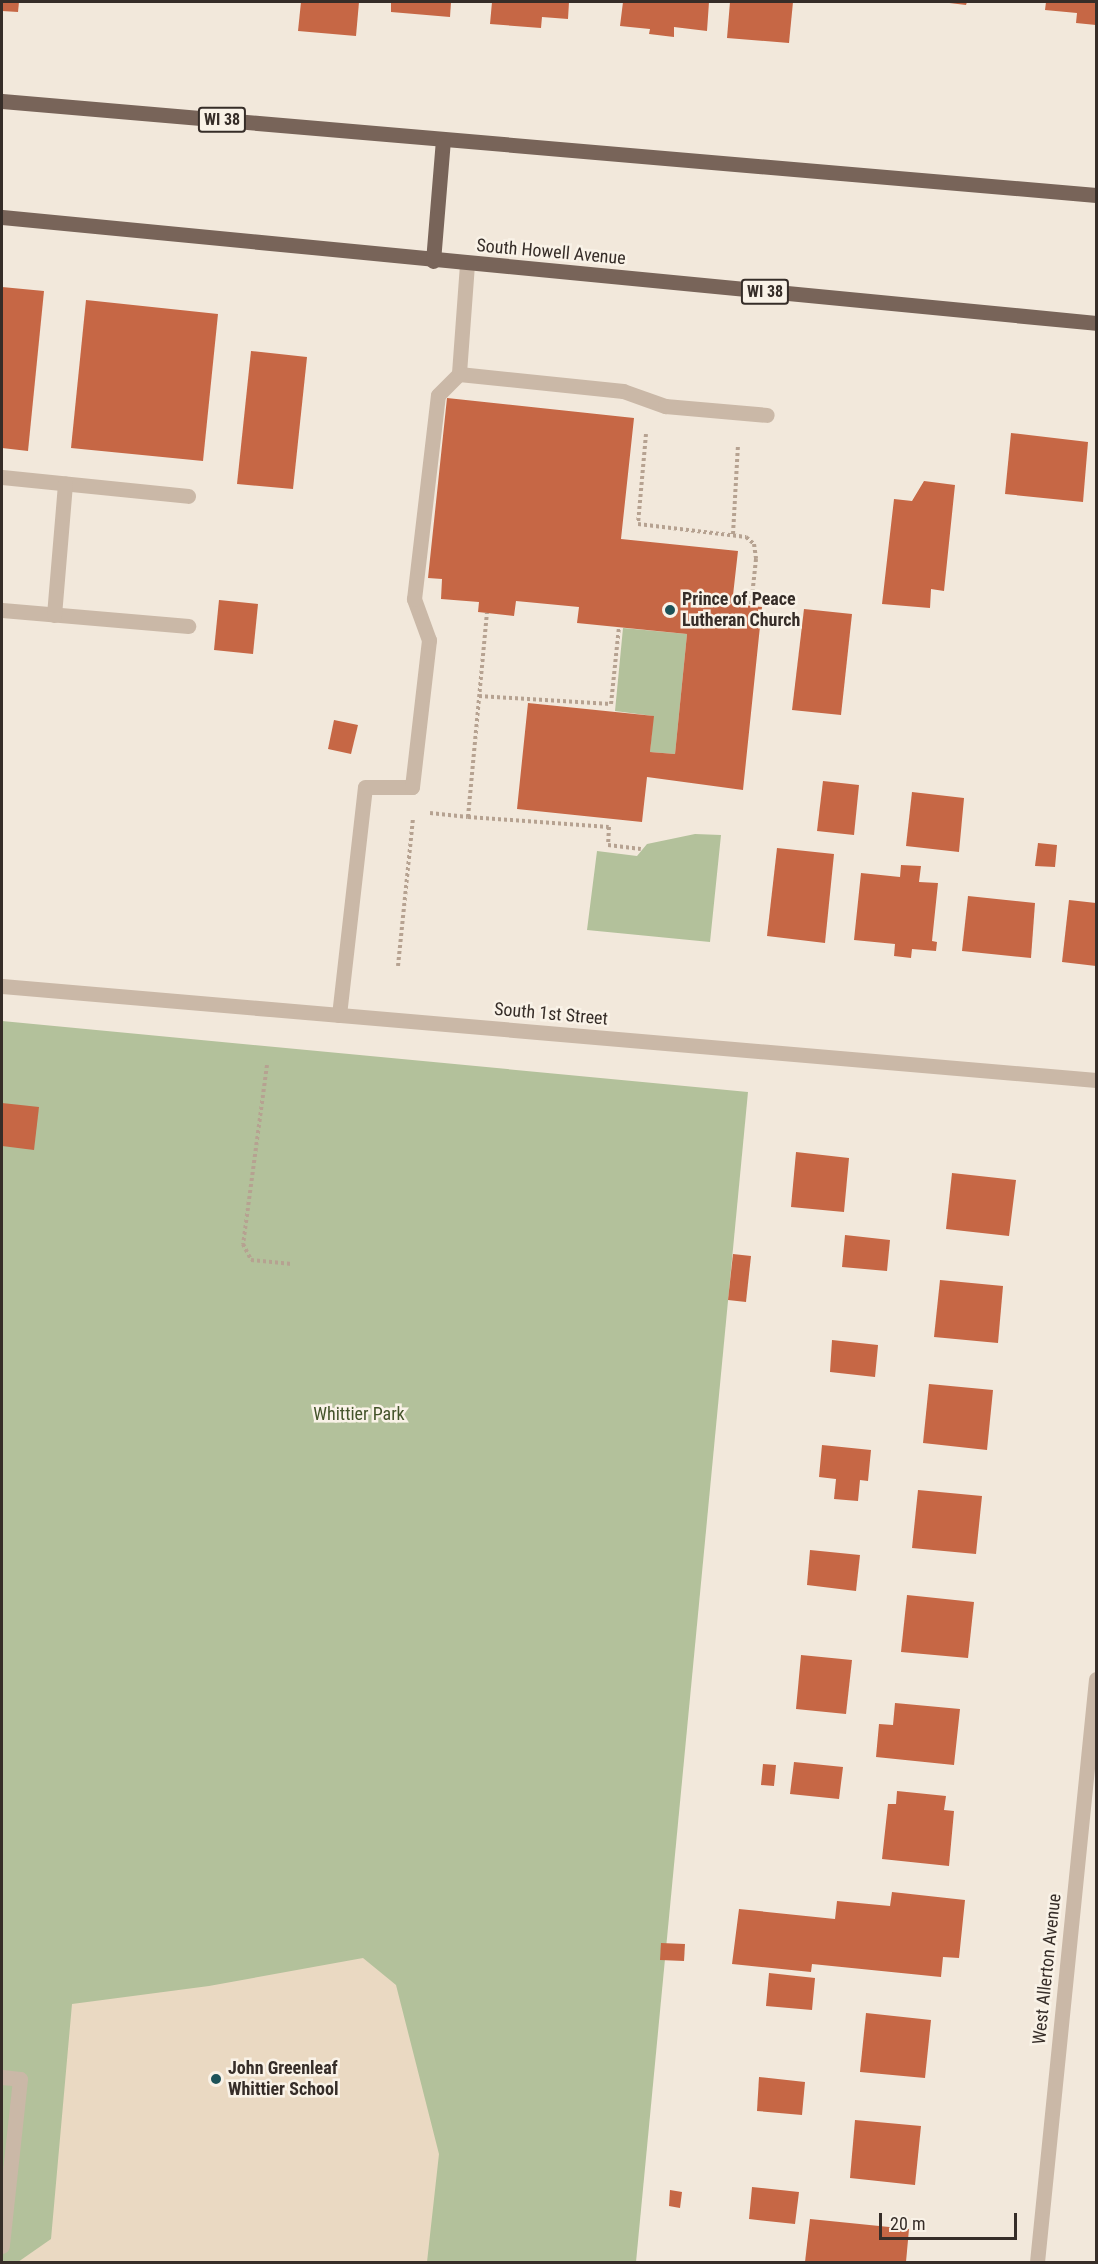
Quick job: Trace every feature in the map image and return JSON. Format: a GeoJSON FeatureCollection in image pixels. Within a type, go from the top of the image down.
{"type":"FeatureCollection","features":[{"type":"Feature","properties":{"kind":"main road","name":"WI 38"},"geometry":{"type":"LineString","coordinates":[[2,101],[1096,195]]}},
{"type":"Feature","properties":{"kind":"main road"},"geometry":{"type":"LineString","coordinates":[[433,261],[443,139]]}},
{"type":"Feature","properties":{"kind":"main road","name":"South Howell Avenue"},"geometry":{"type":"LineString","coordinates":[[2,217],[433,261],[1096,323]]}},
{"type":"Feature","properties":{"kind":"street"},"geometry":{"type":"LineString","coordinates":[[339,1015],[364,787],[412,787],[429,640],[414,598],[438,395],[459,374],[467,264]]}},
{"type":"Feature","properties":{"kind":"street"},"geometry":{"type":"LineString","coordinates":[[459,374],[623,391],[664,406],[767,415]]}},
{"type":"Feature","properties":{"kind":"street"},"geometry":{"type":"LineString","coordinates":[[2,477],[188,496]]}},
{"type":"Feature","properties":{"kind":"street"},"geometry":{"type":"LineString","coordinates":[[54,615],[65,483]]}},
{"type":"Feature","properties":{"kind":"street"},"geometry":{"type":"LineString","coordinates":[[2,610],[188,626]]}},
{"type":"Feature","properties":{"kind":"street","name":"South 1st Street"},"geometry":{"type":"LineString","coordinates":[[2,986],[1096,1080]]}},
{"type":"Feature","properties":{"kind":"street","name":"West Allerton Avenue"},"geometry":{"type":"LineString","coordinates":[[1037,2262],[1096,1679]]}},
{"type":"Feature","properties":{"kind":"street"},"geometry":{"type":"LineString","coordinates":[[2,2077],[20,2079],[2,2246]]}},
{"type":"Feature","properties":{"kind":"path"},"geometry":{"type":"LineString","coordinates":[[650,400],[638,524],[746,537],[754,544],[751,606]]}},
{"type":"Feature","properties":{"kind":"path"},"geometry":{"type":"LineString","coordinates":[[733,534],[741,413]]}},
{"type":"Feature","properties":{"kind":"path"},"geometry":{"type":"LineString","coordinates":[[479,696],[611,704],[619,627]]}},
{"type":"Feature","properties":{"kind":"path"},"geometry":{"type":"LineString","coordinates":[[468,817],[609,827],[608,845],[641,849]]}},
{"type":"Feature","properties":{"kind":"path"},"geometry":{"type":"LineString","coordinates":[[267,1065],[243,1244],[251,1260],[292,1264]]}},
{"type":"Feature","properties":{"kind":"green space"},"geometry":{"type":"Polygon","coordinates":[[[623,628],[687,634],[675,754],[650,752],[653,716],[615,711],[623,628]]]}},
{"type":"Feature","properties":{"kind":"green space"},"geometry":{"type":"Polygon","coordinates":[[[695,834],[721,835],[710,942],[587,930],[597,851],[637,856],[647,844],[695,834]]]}},
{"type":"Feature","properties":{"kind":"green space","name":"Whittier Park"},"geometry":{"type":"Polygon","coordinates":[[[2,1021],[748,1092],[636,2262],[2,2262],[2,1021]]]}},
{"type":"Feature","properties":{"kind":"shaded area","name":"John Greenleaf Whittier School"},"geometry":{"type":"Polygon","coordinates":[[[363,1958],[396,1985],[439,2154],[427,2262],[18,2262],[51,2239],[72,2004],[209,1986],[363,1958]]]}},
{"type":"Feature","properties":{"kind":"building"},"geometry":{"type":"Polygon","coordinates":[[[2,2],[19,2],[18,12],[2,11],[2,2]]]}},
{"type":"Feature","properties":{"kind":"building"},"geometry":{"type":"Polygon","coordinates":[[[301,2],[359,2],[356,36],[298,31],[301,2]]]}},
{"type":"Feature","properties":{"kind":"building"},"geometry":{"type":"Polygon","coordinates":[[[391,2],[451,2],[450,17],[391,12],[391,2]]]}},
{"type":"Feature","properties":{"kind":"building"},"geometry":{"type":"Polygon","coordinates":[[[492,2],[569,2],[568,19],[542,17],[541,28],[490,24],[492,2]]]}},
{"type":"Feature","properties":{"kind":"building"},"geometry":{"type":"Polygon","coordinates":[[[623,2],[709,2],[707,31],[674,27],[674,37],[649,34],[650,29],[620,26],[623,2]]]}},
{"type":"Feature","properties":{"kind":"building"},"geometry":{"type":"Polygon","coordinates":[[[730,2],[793,2],[789,43],[727,38],[730,2]]]}},
{"type":"Feature","properties":{"kind":"building"},"geometry":{"type":"Polygon","coordinates":[[[941,2],[967,2],[966,5],[941,2]]]}},
{"type":"Feature","properties":{"kind":"building"},"geometry":{"type":"Polygon","coordinates":[[[1046,2],[1096,2],[1096,25],[1076,23],[1077,13],[1045,10],[1046,2]]]}},
{"type":"Feature","properties":{"kind":"building"},"geometry":{"type":"Polygon","coordinates":[[[2,287],[44,291],[28,451],[2,448],[2,287]]]}},
{"type":"Feature","properties":{"kind":"building"},"geometry":{"type":"Polygon","coordinates":[[[86,300],[218,314],[203,461],[71,448],[86,300]]]}},
{"type":"Feature","properties":{"kind":"building"},"geometry":{"type":"Polygon","coordinates":[[[251,351],[307,357],[293,489],[237,484],[251,351]]]}},
{"type":"Feature","properties":{"kind":"building","name":"Prince of Peace Lutheran Church"},"geometry":{"type":"Polygon","coordinates":[[[447,398],[634,418],[621,539],[738,551],[732,604],[762,607],[743,790],[647,777],[642,822],[517,809],[528,703],[654,716],[650,752],[675,754],[687,634],[577,623],[579,607],[516,601],[514,616],[478,612],[479,602],[441,599],[442,579],[428,578],[447,398]]]}},
{"type":"Feature","properties":{"kind":"building"},"geometry":{"type":"Polygon","coordinates":[[[1011,433],[1088,442],[1083,502],[1005,494],[1011,433]]]}},
{"type":"Feature","properties":{"kind":"building"},"geometry":{"type":"Polygon","coordinates":[[[924,481],[955,485],[944,591],[931,589],[930,608],[882,604],[894,499],[912,501],[924,481]]]}},
{"type":"Feature","properties":{"kind":"building"},"geometry":{"type":"Polygon","coordinates":[[[219,600],[258,604],[253,654],[214,650],[219,600]]]}},
{"type":"Feature","properties":{"kind":"building"},"geometry":{"type":"Polygon","coordinates":[[[804,609],[852,614],[841,715],[792,710],[804,609]]]}},
{"type":"Feature","properties":{"kind":"building"},"geometry":{"type":"Polygon","coordinates":[[[334,720],[358,725],[351,754],[328,749],[334,720]]]}},
{"type":"Feature","properties":{"kind":"building"},"geometry":{"type":"Polygon","coordinates":[[[823,781],[859,785],[854,835],[817,831],[823,781]]]}},
{"type":"Feature","properties":{"kind":"building"},"geometry":{"type":"Polygon","coordinates":[[[912,792],[964,798],[959,852],[906,846],[912,792]]]}},
{"type":"Feature","properties":{"kind":"building"},"geometry":{"type":"Polygon","coordinates":[[[1038,843],[1057,845],[1055,867],[1035,866],[1038,843]]]}},
{"type":"Feature","properties":{"kind":"building"},"geometry":{"type":"Polygon","coordinates":[[[777,848],[834,854],[825,943],[767,936],[777,848]]]}},
{"type":"Feature","properties":{"kind":"building"},"geometry":{"type":"Polygon","coordinates":[[[901,865],[921,866],[919,882],[938,883],[932,941],[937,942],[936,951],[912,949],[911,958],[894,956],[895,944],[854,940],[861,873],[900,877],[901,865]]]}},
{"type":"Feature","properties":{"kind":"building"},"geometry":{"type":"Polygon","coordinates":[[[968,896],[1035,903],[1031,958],[962,951],[968,896]]]}},
{"type":"Feature","properties":{"kind":"building"},"geometry":{"type":"Polygon","coordinates":[[[1069,900],[1096,903],[1096,966],[1062,962],[1069,900]]]}},
{"type":"Feature","properties":{"kind":"building"},"geometry":{"type":"Polygon","coordinates":[[[2,1103],[39,1107],[34,1150],[2,1146],[2,1103]]]}},
{"type":"Feature","properties":{"kind":"building"},"geometry":{"type":"Polygon","coordinates":[[[796,1152],[849,1158],[844,1212],[791,1207],[796,1152]]]}},
{"type":"Feature","properties":{"kind":"building"},"geometry":{"type":"Polygon","coordinates":[[[952,1173],[1016,1180],[1009,1236],[946,1229],[952,1173]]]}},
{"type":"Feature","properties":{"kind":"building"},"geometry":{"type":"Polygon","coordinates":[[[845,1235],[890,1240],[887,1271],[842,1267],[845,1235]]]}},
{"type":"Feature","properties":{"kind":"building"},"geometry":{"type":"Polygon","coordinates":[[[733,1254],[751,1256],[746,1302],[728,1300],[733,1254]]]}},
{"type":"Feature","properties":{"kind":"building"},"geometry":{"type":"Polygon","coordinates":[[[940,1280],[1003,1286],[998,1343],[934,1337],[940,1280]]]}},
{"type":"Feature","properties":{"kind":"building"},"geometry":{"type":"Polygon","coordinates":[[[832,1340],[878,1345],[875,1377],[830,1372],[832,1340]]]}},
{"type":"Feature","properties":{"kind":"building"},"geometry":{"type":"Polygon","coordinates":[[[929,1384],[993,1390],[987,1450],[923,1443],[929,1384]]]}},
{"type":"Feature","properties":{"kind":"building"},"geometry":{"type":"Polygon","coordinates":[[[822,1445],[871,1450],[868,1481],[860,1480],[858,1501],[834,1499],[836,1479],[819,1477],[822,1445]]]}},
{"type":"Feature","properties":{"kind":"building"},"geometry":{"type":"Polygon","coordinates":[[[918,1490],[982,1496],[976,1554],[912,1548],[918,1490]]]}},
{"type":"Feature","properties":{"kind":"building"},"geometry":{"type":"Polygon","coordinates":[[[810,1550],[860,1555],[856,1591],[807,1585],[810,1550]]]}},
{"type":"Feature","properties":{"kind":"building"},"geometry":{"type":"Polygon","coordinates":[[[907,1595],[974,1602],[968,1658],[901,1652],[907,1595]]]}},
{"type":"Feature","properties":{"kind":"building"},"geometry":{"type":"Polygon","coordinates":[[[801,1655],[852,1660],[846,1714],[796,1709],[801,1655]]]}},
{"type":"Feature","properties":{"kind":"building"},"geometry":{"type":"Polygon","coordinates":[[[895,1703],[960,1709],[954,1765],[876,1757],[879,1724],[893,1725],[895,1703]]]}},
{"type":"Feature","properties":{"kind":"building"},"geometry":{"type":"Polygon","coordinates":[[[794,1762],[843,1767],[839,1799],[790,1794],[794,1762]]]}},
{"type":"Feature","properties":{"kind":"building"},"geometry":{"type":"Polygon","coordinates":[[[763,1764],[776,1765],[774,1786],[761,1785],[763,1764]]]}},
{"type":"Feature","properties":{"kind":"building"},"geometry":{"type":"Polygon","coordinates":[[[897,1791],[946,1796],[944,1810],[954,1811],[949,1866],[882,1859],[888,1804],[896,1804],[897,1791]]]}},
{"type":"Feature","properties":{"kind":"building"},"geometry":{"type":"Polygon","coordinates":[[[892,1892],[965,1900],[959,1958],[943,1957],[941,1977],[812,1964],[811,1972],[732,1964],[739,1909],[835,1919],[837,1901],[890,1906],[892,1892]]]}},
{"type":"Feature","properties":{"kind":"building"},"geometry":{"type":"Polygon","coordinates":[[[661,1943],[685,1944],[684,1961],[660,1960],[661,1943]]]}},
{"type":"Feature","properties":{"kind":"building"},"geometry":{"type":"Polygon","coordinates":[[[769,1973],[815,1978],[812,2010],[766,2006],[769,1973]]]}},
{"type":"Feature","properties":{"kind":"building"},"geometry":{"type":"Polygon","coordinates":[[[866,2013],[931,2020],[925,2078],[860,2072],[866,2013]]]}},
{"type":"Feature","properties":{"kind":"building"},"geometry":{"type":"Polygon","coordinates":[[[759,2077],[805,2082],[802,2115],[757,2111],[759,2077]]]}},
{"type":"Feature","properties":{"kind":"building"},"geometry":{"type":"Polygon","coordinates":[[[855,2120],[921,2126],[915,2185],[850,2178],[855,2120]]]}},
{"type":"Feature","properties":{"kind":"building"},"geometry":{"type":"Polygon","coordinates":[[[752,2187],[799,2192],[795,2224],[749,2219],[752,2187]]]}},
{"type":"Feature","properties":{"kind":"building"},"geometry":{"type":"Polygon","coordinates":[[[670,2190],[682,2192],[680,2208],[669,2206],[670,2190]]]}},
{"type":"Feature","properties":{"kind":"building"},"geometry":{"type":"Polygon","coordinates":[[[810,2219],[909,2229],[906,2262],[805,2262],[810,2219]]]}},
{"type":"Feature","properties":{"kind":"place","name":"Prince of Peace Lutheran Church"},"geometry":{"type":"Point","coordinates":[670,610]}},
{"type":"Feature","properties":{"kind":"place","name":"John Greenleaf Whittier School"},"geometry":{"type":"Point","coordinates":[216,2079]}}]}
